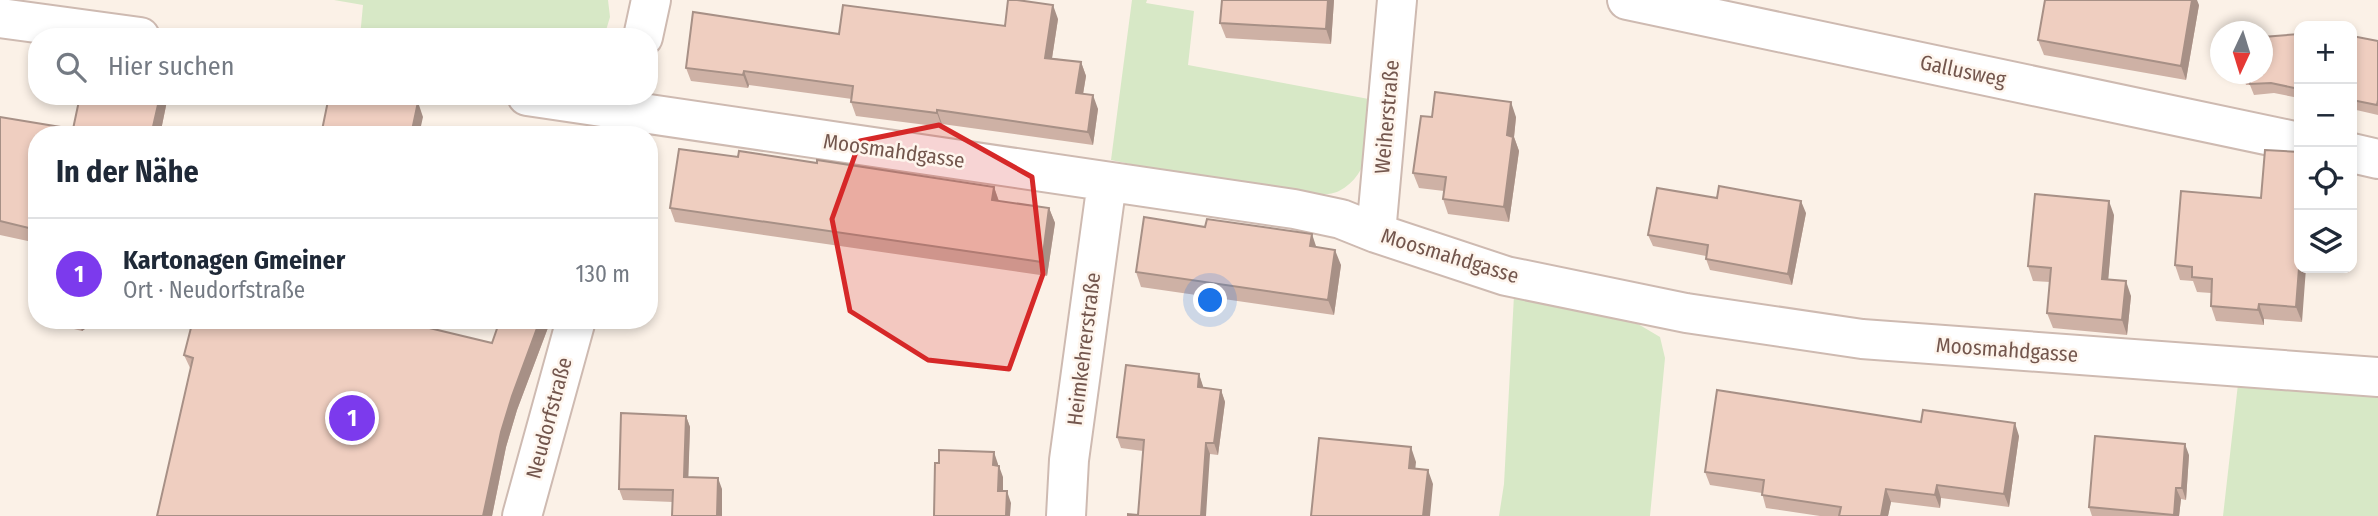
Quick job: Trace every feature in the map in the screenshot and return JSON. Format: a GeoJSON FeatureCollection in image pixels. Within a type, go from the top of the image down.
{"type":"FeatureCollection","features":[{"type":"Feature","properties":{"kind":"street"},"geometry":{"type":"LineString","coordinates":[[645,28],[651,0]]}},
{"type":"Feature","properties":{"kind":"street","name":"Weiherstraße"},"geometry":{"type":"LineString","coordinates":[[1376,233],[1397,0]]}},
{"type":"Feature","properties":{"kind":"street","name":"Gallusweg"},"geometry":{"type":"LineString","coordinates":[[1627,0],[2294,141]]}},
{"type":"Feature","properties":{"kind":"street"},"geometry":{"type":"LineString","coordinates":[[0,18],[74,28]]}},
{"type":"Feature","properties":{"kind":"street","name":"Moosmahdgasse"},"geometry":{"type":"LineString","coordinates":[[576,105],[1294,209],[1341,219],[1506,275],[1686,313],[1848,337],[2378,377]]}},
{"type":"Feature","properties":{"kind":"street"},"geometry":{"type":"LineString","coordinates":[[2357,154],[2378,159]]}},
{"type":"Feature","properties":{"kind":"street","name":"Heimkehrerstraße"},"geometry":{"type":"LineString","coordinates":[[1066,516],[1069,460],[1107,181]]}},
{"type":"Feature","properties":{"kind":"street","name":"Neudorfstraße"},"geometry":{"type":"LineString","coordinates":[[522,516],[574,329]]}},
{"type":"Feature","properties":{"kind":"highlighted area"},"geometry":{"type":"Polygon","coordinates":[[[939,125],[1032,177],[1043,274],[1009,369],[928,360],[850,311],[832,219],[860,141],[939,125]]]}},
{"type":"Feature","properties":{"kind":"green space"},"geometry":{"type":"Polygon","coordinates":[[[334,0],[608,0],[610,17],[607,28],[361,28],[363,5],[334,0]]]}},
{"type":"Feature","properties":{"kind":"green space"},"geometry":{"type":"Polygon","coordinates":[[[1132,0],[1147,0],[1146,3],[1194,11],[1188,65],[1374,100],[1371,139],[1358,175],[1339,191],[1321,195],[1295,194],[1228,184],[1111,160],[1132,0]]]}},
{"type":"Feature","properties":{"kind":"green space"},"geometry":{"type":"Polygon","coordinates":[[[1514,295],[1638,324],[1660,337],[1665,358],[1650,516],[1499,516],[1504,484],[1514,295]]]}},
{"type":"Feature","properties":{"kind":"green space"},"geometry":{"type":"Polygon","coordinates":[[[2238,384],[2378,396],[2378,516],[2223,516],[2238,384]]]}},
{"type":"Feature","properties":{"kind":"building"},"geometry":{"type":"Polygon","coordinates":[[[1008,0],[1053,5],[1045,58],[1081,62],[1076,93],[1093,95],[1088,132],[937,110],[937,113],[851,102],[853,86],[744,71],[743,75],[686,68],[693,12],[839,34],[843,5],[1005,26],[1008,0]]]}},
{"type":"Feature","properties":{"kind":"building"},"geometry":{"type":"Polygon","coordinates":[[[1222,0],[1328,0],[1326,29],[1220,23],[1222,0]]]}},
{"type":"Feature","properties":{"kind":"building"},"geometry":{"type":"Polygon","coordinates":[[[2045,0],[2192,0],[2181,66],[2038,40],[2045,0]]]}},
{"type":"Feature","properties":{"kind":"building"},"geometry":{"type":"Polygon","coordinates":[[[2294,34],[2294,88],[2273,83],[2273,36],[2294,34]]]}},
{"type":"Feature","properties":{"kind":"building"},"geometry":{"type":"Polygon","coordinates":[[[2357,37],[2378,41],[2377,105],[2357,101],[2357,37]]]}},
{"type":"Feature","properties":{"kind":"building"},"geometry":{"type":"Polygon","coordinates":[[[1435,92],[1511,102],[1507,135],[1513,137],[1504,207],[1443,199],[1446,177],[1413,173],[1421,116],[1432,117],[1435,92]]]}},
{"type":"Feature","properties":{"kind":"building"},"geometry":{"type":"Polygon","coordinates":[[[78,105],[158,105],[153,126],[74,126],[78,105]]]}},
{"type":"Feature","properties":{"kind":"building"},"geometry":{"type":"Polygon","coordinates":[[[327,105],[417,105],[413,126],[323,126],[327,105]]]}},
{"type":"Feature","properties":{"kind":"building"},"geometry":{"type":"Polygon","coordinates":[[[0,117],[55,126],[28,126],[28,228],[0,221],[0,117]]]}},
{"type":"Feature","properties":{"kind":"building"},"geometry":{"type":"Polygon","coordinates":[[[679,149],[738,157],[739,151],[817,163],[817,160],[994,187],[992,200],[1049,208],[1042,262],[670,208],[679,149]]]}},
{"type":"Feature","properties":{"kind":"building"},"geometry":{"type":"Polygon","coordinates":[[[2265,150],[2294,152],[2294,273],[2299,273],[2296,307],[2259,304],[2258,310],[2211,306],[2212,279],[2192,277],[2192,267],[2175,265],[2181,191],[2261,198],[2265,150]]]}},
{"type":"Feature","properties":{"kind":"building"},"geometry":{"type":"Polygon","coordinates":[[[1719,186],[1801,201],[1788,274],[1706,259],[1708,245],[1648,235],[1657,188],[1717,198],[1719,186]]]}},
{"type":"Feature","properties":{"kind":"building"},"geometry":{"type":"Polygon","coordinates":[[[2035,194],[2109,201],[2102,279],[2126,281],[2122,320],[2047,313],[2051,268],[2028,266],[2035,194]]]}},
{"type":"Feature","properties":{"kind":"building"},"geometry":{"type":"Polygon","coordinates":[[[1144,217],[1205,227],[1207,219],[1312,234],[1310,246],[1335,250],[1328,300],[1136,272],[1144,217]]]}},
{"type":"Feature","properties":{"kind":"building"},"geometry":{"type":"Polygon","coordinates":[[[191,329],[434,329],[492,343],[497,329],[537,329],[501,432],[483,516],[157,516],[193,358],[184,355],[191,329]]]}},
{"type":"Feature","properties":{"kind":"building"},"geometry":{"type":"Polygon","coordinates":[[[1126,365],[1199,374],[1198,387],[1221,390],[1214,443],[1206,443],[1201,516],[1128,516],[1138,515],[1144,440],[1117,437],[1126,365]]]}},
{"type":"Feature","properties":{"kind":"building"},"geometry":{"type":"Polygon","coordinates":[[[1717,390],[1921,422],[1923,410],[2015,423],[2004,494],[1937,485],[1935,495],[1886,489],[1881,516],[1839,516],[1841,507],[1762,495],[1764,480],[1705,472],[1717,390]]]}},
{"type":"Feature","properties":{"kind":"building"},"geometry":{"type":"Polygon","coordinates":[[[621,413],[686,416],[684,477],[718,478],[717,516],[672,516],[673,490],[619,489],[621,413]]]}},
{"type":"Feature","properties":{"kind":"building"},"geometry":{"type":"Polygon","coordinates":[[[2095,436],[2185,444],[2182,488],[2176,488],[2174,515],[2089,507],[2095,436]]]}},
{"type":"Feature","properties":{"kind":"building"},"geometry":{"type":"Polygon","coordinates":[[[1319,438],[1411,447],[1409,468],[1428,470],[1423,516],[1311,516],[1319,438]]]}},
{"type":"Feature","properties":{"kind":"building"},"geometry":{"type":"Polygon","coordinates":[[[939,450],[994,452],[993,465],[999,466],[998,491],[1007,491],[1006,516],[934,516],[935,463],[939,463],[939,450]]]}},
{"type":"Feature","properties":{"kind":"place","name":"Kartonagen Gmeiner"},"geometry":{"type":"Point","coordinates":[352,418]}}]}
